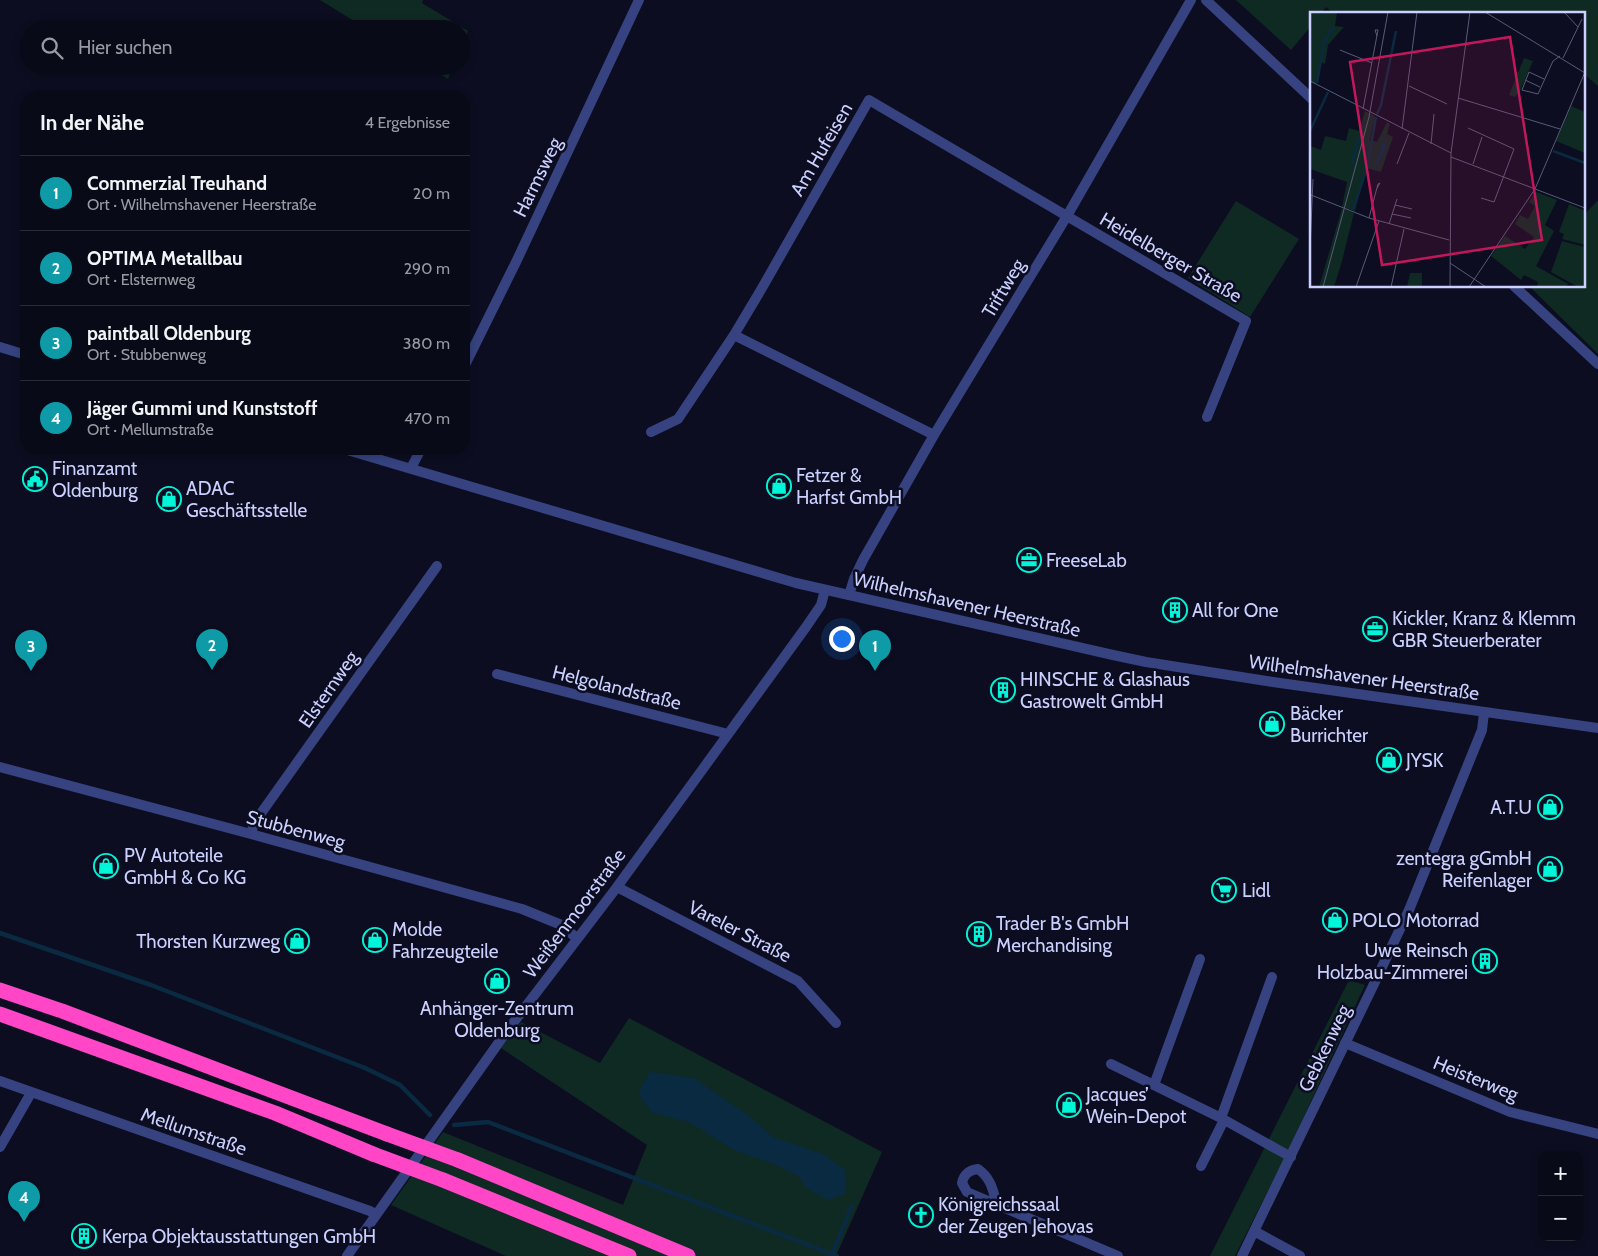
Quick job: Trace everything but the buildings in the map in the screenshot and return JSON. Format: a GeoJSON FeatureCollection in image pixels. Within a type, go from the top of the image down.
{"type":"FeatureCollection","features":[{"type":"Feature","properties":{"kind":"highway"},"geometry":{"type":"LineString","coordinates":[[0,990],[458,1160],[688,1256]]}},
{"type":"Feature","properties":{"kind":"highway"},"geometry":{"type":"LineString","coordinates":[[0,1014],[276,1113],[372,1154],[443,1180],[628,1256]]}},
{"type":"Feature","properties":{"kind":"street","name":"Harmsweg"},"geometry":{"type":"LineString","coordinates":[[470,355],[562,166],[639,0]]}},
{"type":"Feature","properties":{"kind":"street","name":"Triftweg"},"geometry":{"type":"LineString","coordinates":[[849,596],[854,579],[863,560],[934,435],[1067,216],[1191,0]]}},
{"type":"Feature","properties":{"kind":"street"},"geometry":{"type":"LineString","coordinates":[[1206,0],[1310,97]]}},
{"type":"Feature","properties":{"kind":"street","name":"Am Hufeisen"},"geometry":{"type":"LineString","coordinates":[[651,432],[678,419],[734,335],[869,100],[1067,216]]}},
{"type":"Feature","properties":{"kind":"street","name":"Heidelberger Straße"},"geometry":{"type":"LineString","coordinates":[[1067,216],[1246,321],[1207,416]]}},
{"type":"Feature","properties":{"kind":"street"},"geometry":{"type":"LineString","coordinates":[[1516,288],[1598,364]]}},
{"type":"Feature","properties":{"kind":"street"},"geometry":{"type":"LineString","coordinates":[[734,335],[934,435]]}},
{"type":"Feature","properties":{"kind":"street"},"geometry":{"type":"LineString","coordinates":[[0,347],[20,353]]}},
{"type":"Feature","properties":{"kind":"street","name":"Wilhelmshavener Heerstraße"},"geometry":{"type":"LineString","coordinates":[[365,455],[714,560],[825,590],[1146,662],[1598,728]]}},
{"type":"Feature","properties":{"kind":"street"},"geometry":{"type":"LineString","coordinates":[[411,468],[419,455]]}},
{"type":"Feature","properties":{"kind":"street","name":"Elsternweg"},"geometry":{"type":"LineString","coordinates":[[251,834],[254,823],[436,566]]}},
{"type":"Feature","properties":{"kind":"street","name":"Weißenmoorstraße"},"geometry":{"type":"LineString","coordinates":[[347,1256],[498,1044],[617,887],[821,605],[825,590]]}},
{"type":"Feature","properties":{"kind":"street","name":"Helgolandstraße"},"geometry":{"type":"LineString","coordinates":[[497,674],[728,734]]}},
{"type":"Feature","properties":{"kind":"street","name":"Gebkenweg"},"geometry":{"type":"LineString","coordinates":[[1242,1256],[1409,910],[1482,730],[1484,712]]}},
{"type":"Feature","properties":{"kind":"street","name":"Stubbenweg"},"geometry":{"type":"LineString","coordinates":[[0,767],[522,909],[559,924],[577,938]]}},
{"type":"Feature","properties":{"kind":"street","name":"Vareler Straße"},"geometry":{"type":"LineString","coordinates":[[617,887],[798,981],[836,1023]]}},
{"type":"Feature","properties":{"kind":"street"},"geometry":{"type":"LineString","coordinates":[[1154,1085],[1200,959]]}},
{"type":"Feature","properties":{"kind":"street"},"geometry":{"type":"LineString","coordinates":[[1202,1166],[1222,1119],[1272,977]]}},
{"type":"Feature","properties":{"kind":"street","name":"Heisterweg"},"geometry":{"type":"LineString","coordinates":[[1345,1043],[1510,1112],[1598,1134]]}},
{"type":"Feature","properties":{"kind":"street"},"geometry":{"type":"LineString","coordinates":[[1112,1064],[1222,1119],[1291,1157]]}},
{"type":"Feature","properties":{"kind":"street","name":"Mellumstraße"},"geometry":{"type":"LineString","coordinates":[[0,1081],[361,1208],[376,1215]]}},
{"type":"Feature","properties":{"kind":"street"},"geometry":{"type":"LineString","coordinates":[[0,1147],[31,1093]]}},
{"type":"Feature","properties":{"kind":"street"},"geometry":{"type":"LineString","coordinates":[[997,1205],[1118,1256]]}},
{"type":"Feature","properties":{"kind":"street"},"geometry":{"type":"LineString","coordinates":[[1254,1231],[1300,1256]]}},
{"type":"Feature","properties":{"kind":"green space"},"geometry":{"type":"Polygon","coordinates":[[[320,0],[423,0],[422,3],[450,20],[352,20],[320,0]]]}},
{"type":"Feature","properties":{"kind":"green space"},"geometry":{"type":"Polygon","coordinates":[[[1236,0],[1598,0],[1598,86],[1586,76],[1586,12],[1332,12],[1326,7],[1322,12],[1310,12],[1310,27],[1291,50],[1236,0]]]}},
{"type":"Feature","properties":{"kind":"green space"},"geometry":{"type":"Polygon","coordinates":[[[1598,200],[1598,354],[1531,288],[1586,288],[1586,213],[1598,200]]]}},
{"type":"Feature","properties":{"kind":"green space"},"geometry":{"type":"Polygon","coordinates":[[[1236,201],[1299,239],[1250,317],[1188,278],[1236,201]]]}},
{"type":"Feature","properties":{"kind":"green space"},"geometry":{"type":"Polygon","coordinates":[[[1349,980],[1365,985],[1286,1155],[1235,1256],[1210,1256],[1349,980]]]}},
{"type":"Feature","properties":{"kind":"green space"},"geometry":{"type":"Polygon","coordinates":[[[629,1018],[882,1152],[836,1256],[506,1256],[391,1205],[443,1132],[623,1205],[647,1145],[501,1048],[521,1022],[600,1063],[629,1018]]]}},
{"type":"Feature","properties":{"kind":"water"},"geometry":{"type":"Polygon","coordinates":[[[650,1072],[694,1078],[746,1114],[773,1137],[825,1155],[845,1170],[845,1194],[828,1200],[805,1187],[800,1177],[774,1164],[734,1150],[691,1123],[651,1112],[638,1093],[650,1072]]]}},
{"type":"Feature","properties":{"kind":"waterway"},"geometry":{"type":"LineString","coordinates":[[0,933],[151,985],[365,1068],[400,1085],[430,1115]]}},
{"type":"Feature","properties":{"kind":"waterway"},"geometry":{"type":"LineString","coordinates":[[454,1125],[488,1122],[837,1256]]}},
{"type":"Feature","properties":{"kind":"waterway"},"geometry":{"type":"LineString","coordinates":[[832,1254],[852,1206]]}},
{"type":"Feature","properties":{"kind":"place","name":"Finanzamt Oldenburg"},"geometry":{"type":"Point","coordinates":[35,479]}},
{"type":"Feature","properties":{"kind":"place","name":"Fetzer & Harfst GmbH"},"geometry":{"type":"Point","coordinates":[779,486]}},
{"type":"Feature","properties":{"kind":"place","name":"ADAC Geschäftsstelle"},"geometry":{"type":"Point","coordinates":[169,499]}},
{"type":"Feature","properties":{"kind":"place","name":"FreeseLab"},"geometry":{"type":"Point","coordinates":[1029,560]}},
{"type":"Feature","properties":{"kind":"place","name":"All for One"},"geometry":{"type":"Point","coordinates":[1175,610]}},
{"type":"Feature","properties":{"kind":"place","name":"Kickler, Kranz & Klemm GBR Steuerberater"},"geometry":{"type":"Point","coordinates":[1375,629]}},
{"type":"Feature","properties":{"kind":"place","name":"OPTIMA Metallbau"},"geometry":{"type":"Point","coordinates":[212,670]}},
{"type":"Feature","properties":{"kind":"place","name":"paintball Oldenburg"},"geometry":{"type":"Point","coordinates":[31,671]}},
{"type":"Feature","properties":{"kind":"place","name":"Commerzial Treuhand"},"geometry":{"type":"Point","coordinates":[875,671]}},
{"type":"Feature","properties":{"kind":"place","name":"HINSCHE & Glashaus Gastrowelt GmbH"},"geometry":{"type":"Point","coordinates":[1003,690]}},
{"type":"Feature","properties":{"kind":"place","name":"Bäcker Burrichter"},"geometry":{"type":"Point","coordinates":[1272,724]}},
{"type":"Feature","properties":{"kind":"place","name":"JYSK"},"geometry":{"type":"Point","coordinates":[1389,760]}},
{"type":"Feature","properties":{"kind":"place","name":"A.T.U"},"geometry":{"type":"Point","coordinates":[1550,807]}},
{"type":"Feature","properties":{"kind":"place","name":"PV Autoteile GmbH & Co KG"},"geometry":{"type":"Point","coordinates":[106,866]}},
{"type":"Feature","properties":{"kind":"place","name":"zentegra gGmbH Reifenlager"},"geometry":{"type":"Point","coordinates":[1550,869]}},
{"type":"Feature","properties":{"kind":"place","name":"Lidl"},"geometry":{"type":"Point","coordinates":[1224,890]}},
{"type":"Feature","properties":{"kind":"place","name":"POLO Motorrad"},"geometry":{"type":"Point","coordinates":[1335,920]}},
{"type":"Feature","properties":{"kind":"place","name":"Trader B's GmbH Merchandising"},"geometry":{"type":"Point","coordinates":[979,934]}},
{"type":"Feature","properties":{"kind":"place","name":"Molde Fahrzeugteile"},"geometry":{"type":"Point","coordinates":[375,940]}},
{"type":"Feature","properties":{"kind":"place","name":"Thorsten Kurzweg"},"geometry":{"type":"Point","coordinates":[297,941]}},
{"type":"Feature","properties":{"kind":"place","name":"Uwe Reinsch Holzbau-Zimmerei"},"geometry":{"type":"Point","coordinates":[1485,961]}},
{"type":"Feature","properties":{"kind":"place","name":"Anhänger-Zentrum Oldenburg"},"geometry":{"type":"Point","coordinates":[497,981]}},
{"type":"Feature","properties":{"kind":"place","name":"Jacques’ Wein-Depot"},"geometry":{"type":"Point","coordinates":[1069,1105]}},
{"type":"Feature","properties":{"kind":"place","name":"Königreichssaal der Zeugen Jehovas"},"geometry":{"type":"Point","coordinates":[921,1215]}},
{"type":"Feature","properties":{"kind":"place","name":"Jäger Gummi und Kunststoff"},"geometry":{"type":"Point","coordinates":[24,1222]}},
{"type":"Feature","properties":{"kind":"place","name":"Kerpa Objektausstattungen GmbH"},"geometry":{"type":"Point","coordinates":[84,1236]}}]}
